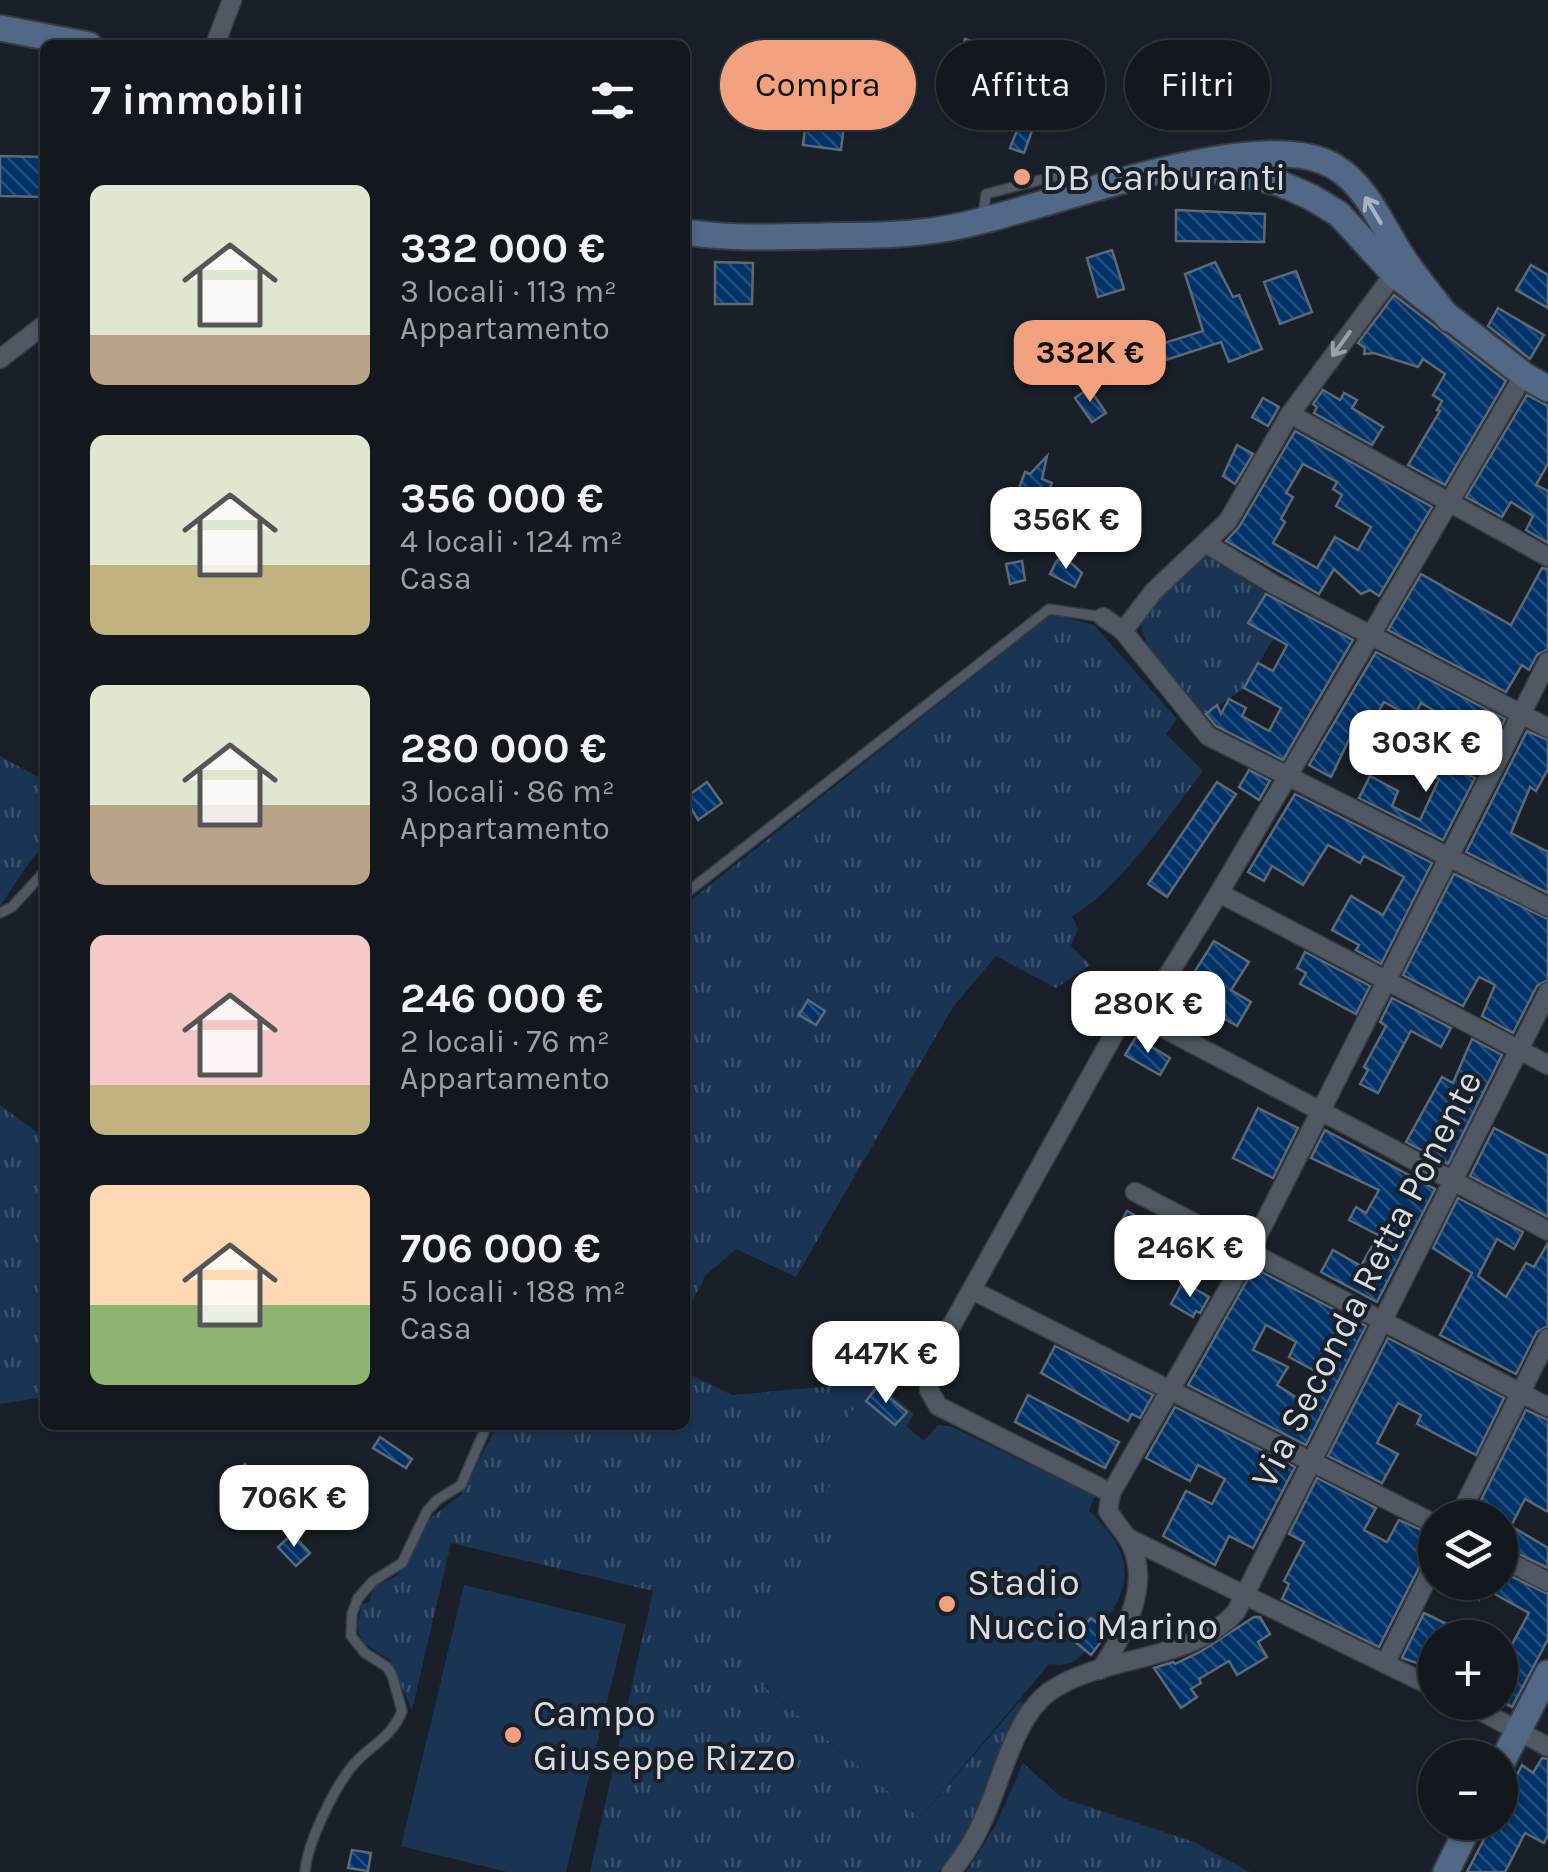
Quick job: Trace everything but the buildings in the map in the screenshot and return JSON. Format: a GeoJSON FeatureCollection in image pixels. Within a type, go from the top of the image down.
{"type":"FeatureCollection","features":[{"type":"Feature","properties":{"kind":"street"},"geometry":{"type":"LineString","coordinates":[[218,40],[232,0]]}},
{"type":"Feature","properties":{"kind":"street"},"geometry":{"type":"LineString","coordinates":[[0,28],[63,40]]}},
{"type":"Feature","properties":{"kind":"street"},"geometry":{"type":"LineString","coordinates":[[690,233],[722,238],[898,234],[982,222],[1180,168],[1243,155],[1283,154],[1332,164],[1365,196],[1404,259],[1449,318]]}},
{"type":"Feature","properties":{"kind":"street"},"geometry":{"type":"LineString","coordinates":[[1180,168],[1240,174],[1279,183],[1312,197],[1338,214],[1394,274],[1524,375],[1548,389]]}},
{"type":"Feature","properties":{"kind":"street"},"geometry":{"type":"LineString","coordinates":[[1124,631],[1154,592],[1228,521],[1290,414],[1394,274]]}},
{"type":"Feature","properties":{"kind":"street"},"geometry":{"type":"LineString","coordinates":[[0,360],[40,330]]}},
{"type":"Feature","properties":{"kind":"street"},"geometry":{"type":"LineString","coordinates":[[1112,1493],[938,1406],[929,1390],[929,1366],[1135,1013],[1219,893],[1524,375]]}},
{"type":"Feature","properties":{"kind":"street"},"geometry":{"type":"LineString","coordinates":[[1290,414],[1548,557]]}},
{"type":"Feature","properties":{"kind":"street"},"geometry":{"type":"LineString","coordinates":[[1207,544],[1273,584],[1548,728]]}},
{"type":"Feature","properties":{"kind":"street"},"geometry":{"type":"LineString","coordinates":[[1103,617],[1124,631],[1208,736],[1548,907]]}},
{"type":"Feature","properties":{"kind":"street"},"geometry":{"type":"LineString","coordinates":[[1100,1670],[1126,1632],[1138,1578],[1128,1538],[1108,1511],[1112,1493],[1250,1251],[1548,661]]}},
{"type":"Feature","properties":{"kind":"street"},"geometry":{"type":"LineString","coordinates":[[1219,893],[1548,1065]]}},
{"type":"Feature","properties":{"kind":"street"},"geometry":{"type":"LineString","coordinates":[[1091,990],[1548,1231]]}},
{"type":"Feature","properties":{"kind":"street","name":"Via Seconda Retta Ponente"},"geometry":{"type":"LineString","coordinates":[[951,1872],[983,1821],[1030,1712],[1044,1694],[1064,1682],[1178,1647],[1225,1624],[1236,1612],[1548,992]]}},
{"type":"Feature","properties":{"kind":"street"},"geometry":{"type":"LineString","coordinates":[[1135,1192],[1548,1407]]}},
{"type":"Feature","properties":{"kind":"street"},"geometry":{"type":"LineString","coordinates":[[972,1290],[1418,1516]]}},
{"type":"Feature","properties":{"kind":"street"},"geometry":{"type":"LineString","coordinates":[[1467,1500],[1548,1338]]}},
{"type":"Feature","properties":{"kind":"street"},"geometry":{"type":"LineString","coordinates":[[1128,1538],[1418,1680]]}},
{"type":"Feature","properties":{"kind":"street"},"geometry":{"type":"LineString","coordinates":[[1518,1567],[1548,1582]]}},
{"type":"Feature","properties":{"kind":"street"},"geometry":{"type":"LineString","coordinates":[[1384,1664],[1418,1597]]}},
{"type":"Feature","properties":{"kind":"street"},"geometry":{"type":"LineString","coordinates":[[1513,1740],[1548,1673]]}},
{"type":"Feature","properties":{"kind":"street"},"geometry":{"type":"LineString","coordinates":[[1501,1720],[1548,1747]]}},
{"type":"Feature","properties":{"kind":"street"},"geometry":{"type":"LineString","coordinates":[[1446,1872],[1462,1840]]}},
{"type":"Feature","properties":{"kind":"lane"},"geometry":{"type":"LineString","coordinates":[[690,890],[1049,609],[1103,617]]}},
{"type":"Feature","properties":{"kind":"lane"},"geometry":{"type":"LineString","coordinates":[[0,913],[12,907],[40,876]]}},
{"type":"Feature","properties":{"kind":"lane"},"geometry":{"type":"LineString","coordinates":[[305,1872],[306,1858],[342,1782],[357,1760],[392,1730],[402,1711],[392,1674],[351,1636],[358,1598],[373,1581],[402,1563],[428,1511],[437,1500],[461,1485],[486,1430]]}},
{"type":"Feature","properties":{"kind":"green space"},"geometry":{"type":"Polygon","coordinates":[[[1206,553],[1266,593],[1249,622],[1273,639],[1244,688],[1203,717],[1153,655],[1142,629],[1142,617],[1198,556],[1206,553]]]}},
{"type":"Feature","properties":{"kind":"green space"},"geometry":{"type":"Polygon","coordinates":[[[1052,614],[1094,625],[1177,719],[1166,734],[1203,771],[1125,870],[1072,916],[1078,929],[1071,946],[1090,965],[1056,988],[996,956],[953,1007],[796,1277],[736,1249],[705,1276],[690,1306],[690,901],[1052,614]]]}},
{"type":"Feature","properties":{"kind":"green space"},"geometry":{"type":"Polygon","coordinates":[[[0,756],[40,778],[40,851],[0,906],[0,756]]]}},
{"type":"Feature","properties":{"kind":"green space"},"geometry":{"type":"Polygon","coordinates":[[[0,1105],[40,1134],[40,1398],[0,1404],[0,1105]]]}},
{"type":"Feature","properties":{"kind":"green space"},"geometry":{"type":"Polygon","coordinates":[[[690,1374],[732,1395],[877,1382],[815,1456],[835,1480],[831,1495],[822,1504],[843,1527],[749,1639],[767,1689],[920,1818],[1020,1701],[1025,1706],[1008,1729],[969,1829],[938,1872],[590,1872],[653,1591],[451,1543],[412,1710],[390,1660],[363,1643],[357,1628],[362,1604],[369,1602],[373,1587],[404,1568],[428,1520],[461,1495],[494,1431],[690,1430],[690,1374]]]}},
{"type":"Feature","properties":{"kind":"green space","name":"Stadio Nuccio Marino"},"geometry":{"type":"Polygon","coordinates":[[[877,1382],[914,1414],[906,1426],[924,1441],[938,1425],[950,1426],[1095,1496],[1089,1511],[1113,1538],[1124,1565],[1120,1594],[1101,1626],[1109,1633],[1091,1655],[1085,1651],[1070,1663],[1049,1664],[920,1818],[767,1689],[752,1672],[748,1639],[842,1528],[821,1504],[830,1495],[826,1490],[835,1480],[815,1456],[877,1382]]]}},
{"type":"Feature","properties":{"kind":"green space","name":"Campo Giuseppe Rizzo"},"geometry":{"type":"Polygon","coordinates":[[[464,1585],[626,1624],[566,1872],[507,1872],[401,1846],[464,1585]]]}},
{"type":"Feature","properties":{"kind":"green space"},"geometry":{"type":"Polygon","coordinates":[[[1023,1763],[1062,1798],[1194,1842],[1250,1872],[966,1872],[996,1825],[1023,1763]]]}},
{"type":"Feature","properties":{"kind":"place","name":"DB Carburanti"},"geometry":{"type":"Point","coordinates":[1022,177]}},
{"type":"Feature","properties":{"kind":"place","name":"Stadio Nuccio Marino"},"geometry":{"type":"Point","coordinates":[947,1604]}},
{"type":"Feature","properties":{"kind":"place","name":"Campo Giuseppe Rizzo"},"geometry":{"type":"Point","coordinates":[513,1735]}}]}
